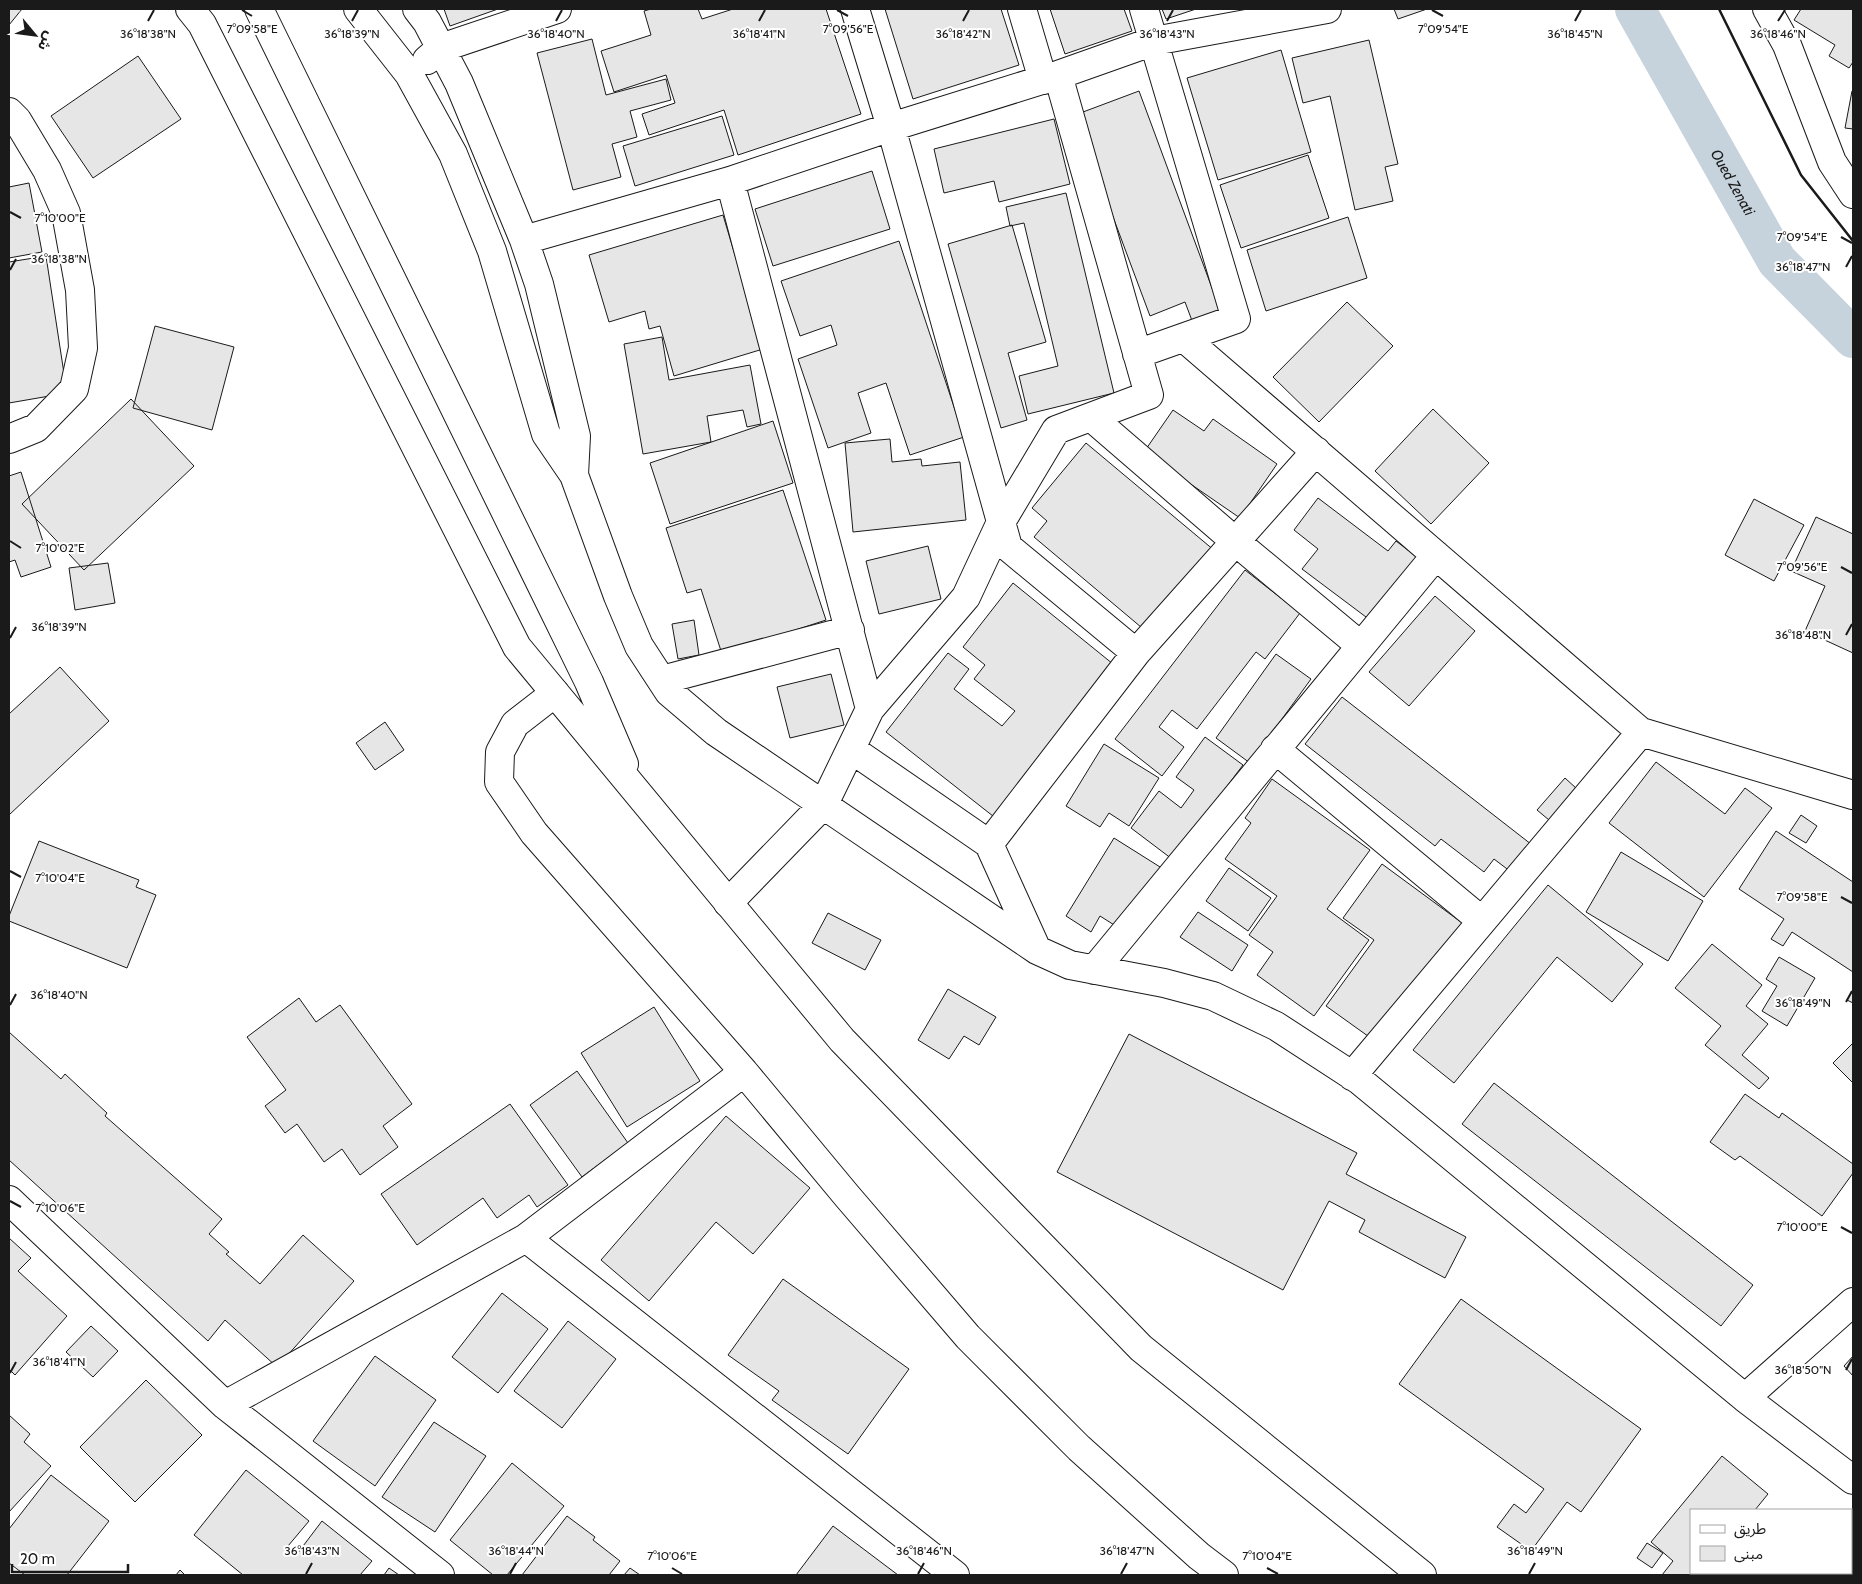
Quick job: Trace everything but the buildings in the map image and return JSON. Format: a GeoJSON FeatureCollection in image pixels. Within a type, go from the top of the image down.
{"type":"FeatureCollection","features":[{"type":"Feature","properties":{"kind":"street"},"geometry":{"type":"LineString","coordinates":[[190,9],[202,24],[518,647],[842,1040],[1141,1348],[1422,1575]]}},
{"type":"Feature","properties":{"kind":"street"},"geometry":{"type":"LineString","coordinates":[[259,9],[589,682],[637,793]]}},
{"type":"Feature","properties":{"kind":"street"},"geometry":{"type":"LineString","coordinates":[[358,9],[409,74],[453,154],[492,251],[546,434],[574,474],[618,596],[639,646],[669,692],[716,732],[1037,950],[1070,965],[1212,996],[1276,1026],[1352,1076],[1745,1398],[1853,1480]]}},
{"type":"Feature","properties":{"kind":"street"},"geometry":{"type":"LineString","coordinates":[[417,9],[427,22],[459,83],[524,240],[539,284],[576,436],[574,474]]}},
{"type":"Feature","properties":{"kind":"street"},"geometry":{"type":"LineString","coordinates":[[409,74],[440,48],[557,9]]}},
{"type":"Feature","properties":{"kind":"street"},"geometry":{"type":"LineString","coordinates":[[855,9],[891,127],[1008,546],[1136,653]]}},
{"type":"Feature","properties":{"kind":"street"},"geometry":{"type":"LineString","coordinates":[[728,903],[824,804],[870,709],[966,597],[1001,522],[1056,430],[1149,396],[1051,77],[1022,9]]}},
{"type":"Feature","properties":{"kind":"street"},"geometry":{"type":"LineString","coordinates":[[1137,354],[1236,319],[1144,9]]}},
{"type":"Feature","properties":{"kind":"street"},"geometry":{"type":"LineString","coordinates":[[524,240],[730,182],[891,127],[1051,77],[1154,41],[1327,9]]}},
{"type":"Feature","properties":{"kind":"street"},"geometry":{"type":"LineString","coordinates":[[1767,9],[1787,45],[1832,162],[1853,194]]}},
{"type":"Feature","properties":{"kind":"street"},"geometry":{"type":"LineString","coordinates":[[9,112],[17,120],[47,170],[66,213],[80,290],[83,348],[74,389],[36,428],[9,440]]}},
{"type":"Feature","properties":{"kind":"street"},"geometry":{"type":"LineString","coordinates":[[730,182],[870,709]]}},
{"type":"Feature","properties":{"kind":"street"},"geometry":{"type":"LineString","coordinates":[[1184,338],[1641,732],[1853,795]]}},
{"type":"Feature","properties":{"kind":"street"},"geometry":{"type":"LineString","coordinates":[[1091,417],[1236,542],[1361,646]]}},
{"type":"Feature","properties":{"kind":"street"},"geometry":{"type":"LineString","coordinates":[[989,844],[1136,653],[1316,451]]}},
{"type":"Feature","properties":{"kind":"street"},"geometry":{"type":"LineString","coordinates":[[1094,970],[1436,555]]}},
{"type":"Feature","properties":{"kind":"street"},"geometry":{"type":"LineString","coordinates":[[662,680],[850,630]]}},
{"type":"Feature","properties":{"kind":"street"},"geometry":{"type":"LineString","coordinates":[[555,693],[515,724],[500,752],[499,782],[534,833],[744,1072],[968,1337],[1080,1448],[1192,1549],[1224,1575]]}},
{"type":"Feature","properties":{"kind":"street"},"geometry":{"type":"LineString","coordinates":[[1352,1076],[1641,732]]}},
{"type":"Feature","properties":{"kind":"street"},"geometry":{"type":"LineString","coordinates":[[851,749],[989,844],[1037,950]]}},
{"type":"Feature","properties":{"kind":"street"},"geometry":{"type":"LineString","coordinates":[[1275,749],[1482,921]]}},
{"type":"Feature","properties":{"kind":"street"},"geometry":{"type":"LineString","coordinates":[[225,1405],[526,1238],[744,1072]]}},
{"type":"Feature","properties":{"kind":"street"},"geometry":{"type":"LineString","coordinates":[[9,1200],[225,1405],[440,1575]]}},
{"type":"Feature","properties":{"kind":"street"},"geometry":{"type":"LineString","coordinates":[[526,1238],[955,1575]]}},
{"type":"Feature","properties":{"kind":"street"},"geometry":{"type":"LineString","coordinates":[[1745,1398],[1853,1302]]}},
{"type":"Feature","properties":{"kind":"waterway","name":"Oued Zenati"},"geometry":{"type":"LineString","coordinates":[[1635,9],[1777,261],[1853,338]]}},
{"type":"Feature","properties":{"kind":"wall"},"geometry":{"type":"LineString","coordinates":[[1719,9],[1801,175],[1853,241]]}}]}
